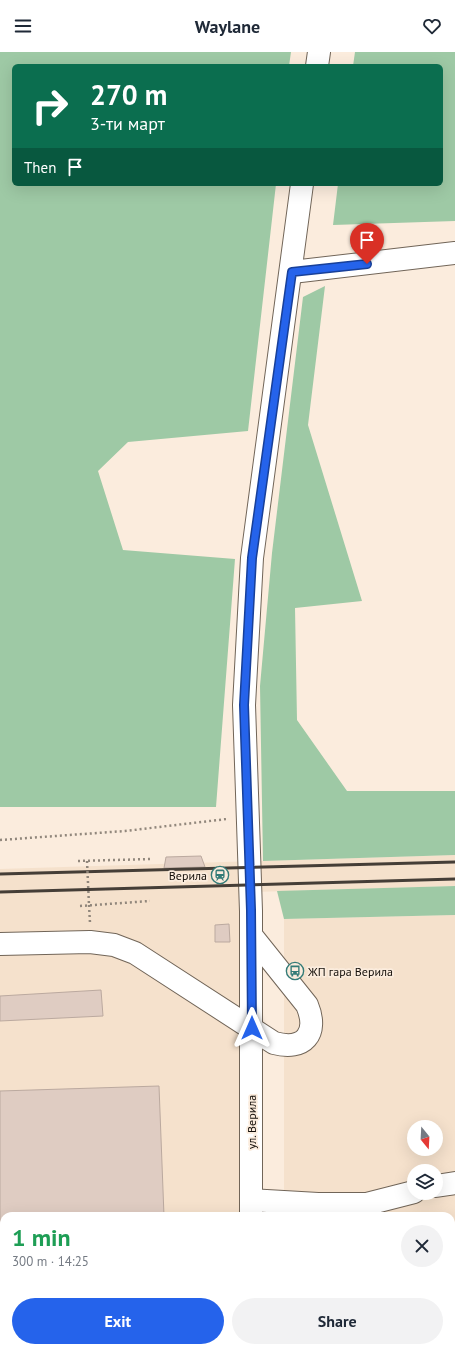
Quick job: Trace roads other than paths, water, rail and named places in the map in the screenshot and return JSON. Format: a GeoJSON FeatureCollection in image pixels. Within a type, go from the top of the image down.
{"type":"FeatureCollection","features":[{"type":"Feature","properties":{"kind":"street"},"geometry":{"type":"LineString","coordinates":[[317,64],[319,52]]}},
{"type":"Feature","properties":{"kind":"street","name":"ул. Верила"},"geometry":{"type":"LineString","coordinates":[[251,1208],[251,935],[244,705],[252,558],[292,272],[302,186]]}},
{"type":"Feature","properties":{"kind":"street"},"geometry":{"type":"LineString","coordinates":[[292,272],[455,253]]}},
{"type":"Feature","properties":{"kind":"street"},"geometry":{"type":"LineString","coordinates":[[0,944],[90,942],[114,945],[134,953],[274,1043],[288,1047],[303,1041],[311,1032],[313,1018],[307,1005],[251,935]]}},
{"type":"Feature","properties":{"kind":"street"},"geometry":{"type":"LineString","coordinates":[[443,1185],[455,1183]]}},
{"type":"Feature","properties":{"kind":"street"},"geometry":{"type":"LineString","coordinates":[[251,1208],[318,1204],[367,1204],[407,1194]]}},
{"type":"Feature","properties":{"kind":"railway"},"geometry":{"type":"LineString","coordinates":[[0,874],[455,862]]}},
{"type":"Feature","properties":{"kind":"railway"},"geometry":{"type":"LineString","coordinates":[[0,892],[455,879]]}},
{"type":"Feature","properties":{"kind":"place","name":"Верила"},"geometry":{"type":"Point","coordinates":[220,875]}},
{"type":"Feature","properties":{"kind":"place","name":"ЖП гара Верила"},"geometry":{"type":"Point","coordinates":[295,971]}}]}
